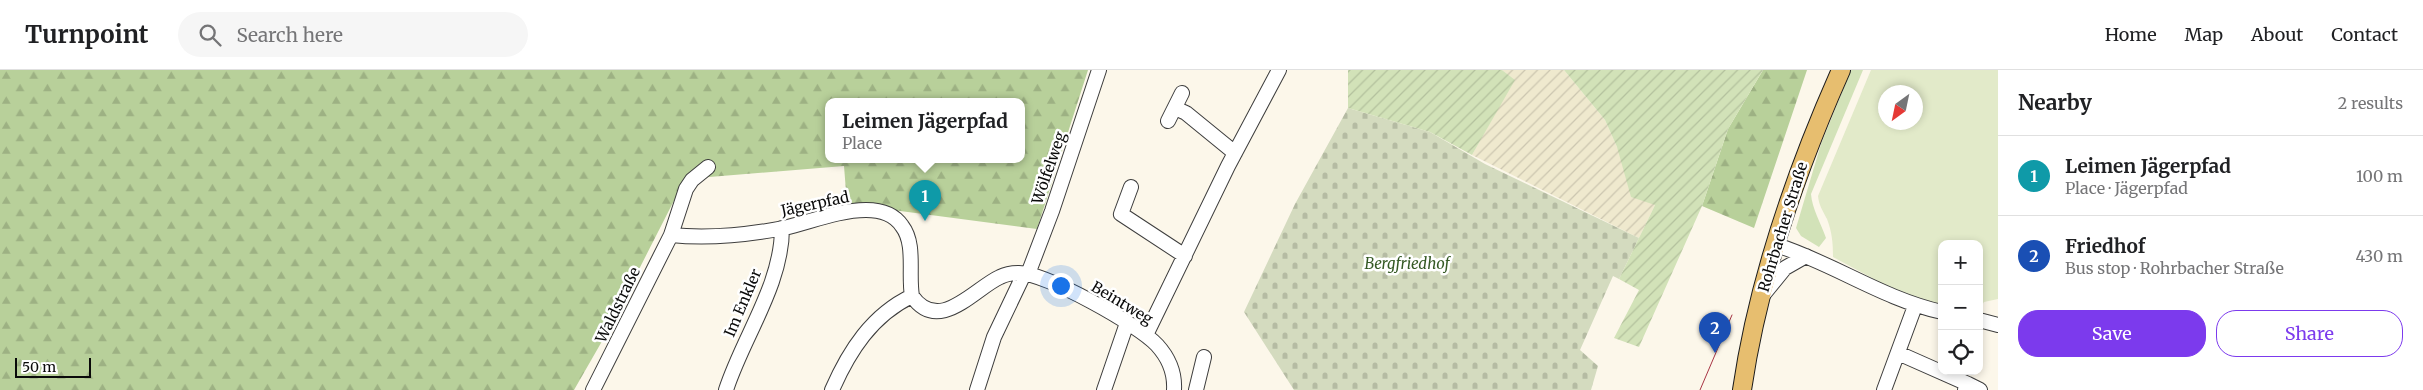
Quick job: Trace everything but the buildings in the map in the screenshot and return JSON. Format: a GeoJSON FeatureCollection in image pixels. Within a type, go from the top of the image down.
{"type":"FeatureCollection","features":[{"type":"Feature","properties":{"kind":"main road","name":"Rohrbacher Straße"},"geometry":{"type":"LineString","coordinates":[[1742,390],[1762,296],[1776,245],[1812,138],[1841,70]]}},
{"type":"Feature","properties":{"kind":"street","name":"Wölfelweg"},"geometry":{"type":"LineString","coordinates":[[977,390],[994,337],[1026,274],[1052,211],[1099,70]]}},
{"type":"Feature","properties":{"kind":"street"},"geometry":{"type":"LineString","coordinates":[[1146,335],[1235,154],[1279,70]]}},
{"type":"Feature","properties":{"kind":"street"},"geometry":{"type":"LineString","coordinates":[[1168,121],[1182,92]]}},
{"type":"Feature","properties":{"kind":"street"},"geometry":{"type":"LineString","coordinates":[[1175,108],[1186,113],[1235,154]]}},
{"type":"Feature","properties":{"kind":"street"},"geometry":{"type":"LineString","coordinates":[[671,235],[686,189],[692,180],[708,167]]}},
{"type":"Feature","properties":{"kind":"street"},"geometry":{"type":"LineString","coordinates":[[1131,187],[1119,219],[1185,256]]}},
{"type":"Feature","properties":{"kind":"street","name":"Jägerpfad"},"geometry":{"type":"LineString","coordinates":[[671,235],[723,236],[782,228],[856,211],[879,211],[891,215],[902,226],[908,236],[912,296]]}},
{"type":"Feature","properties":{"kind":"street","name":"Im Enkler"},"geometry":{"type":"LineString","coordinates":[[726,390],[775,270],[781,246],[782,228]]}},
{"type":"Feature","properties":{"kind":"street","name":"Waldstraße"},"geometry":{"type":"LineString","coordinates":[[593,390],[671,235]]}},
{"type":"Feature","properties":{"kind":"street"},"geometry":{"type":"LineString","coordinates":[[1776,245],[1806,256],[1916,306],[1938,311]]}},
{"type":"Feature","properties":{"kind":"street"},"geometry":{"type":"LineString","coordinates":[[1762,296],[1785,268],[1806,256]]}},
{"type":"Feature","properties":{"kind":"street"},"geometry":{"type":"LineString","coordinates":[[832,390],[847,360],[865,333],[886,312],[912,296],[928,309],[950,309],[999,277],[1026,274]]}},
{"type":"Feature","properties":{"kind":"street","name":"Beintweg"},"geometry":{"type":"LineString","coordinates":[[1026,274],[1057,285],[1146,335],[1168,360],[1173,377],[1174,390]]}},
{"type":"Feature","properties":{"kind":"street"},"geometry":{"type":"LineString","coordinates":[[1884,390],[1916,306]]}},
{"type":"Feature","properties":{"kind":"street"},"geometry":{"type":"LineString","coordinates":[[1983,321],[1998,325]]}},
{"type":"Feature","properties":{"kind":"street"},"geometry":{"type":"LineString","coordinates":[[1104,390],[1127,323]]}},
{"type":"Feature","properties":{"kind":"street"},"geometry":{"type":"LineString","coordinates":[[1898,353],[1971,388]]}},
{"type":"Feature","properties":{"kind":"street"},"geometry":{"type":"LineString","coordinates":[[1196,390],[1204,356]]}},
{"type":"Feature","properties":{"kind":"shaded area"},"geometry":{"type":"Polygon","coordinates":[[[1502,70],[1564,70],[1605,120],[1617,147],[1655,205],[1639,238],[1472,155],[1514,80],[1502,70]]]}},
{"type":"Feature","properties":{"kind":"green space"},"geometry":{"type":"Polygon","coordinates":[[[0,70],[1088,70],[1037,229],[847,204],[844,166],[685,179],[605,336],[574,390],[0,390],[0,70]]]}},
{"type":"Feature","properties":{"kind":"green space"},"geometry":{"type":"Polygon","coordinates":[[[1348,70],[1502,70],[1515,80],[1472,155],[1430,132],[1348,108],[1348,70]]]}},
{"type":"Feature","properties":{"kind":"green space"},"geometry":{"type":"Polygon","coordinates":[[[1564,70],[1763,70],[1728,129],[1702,206],[1639,347],[1614,338],[1639,290],[1619,279],[1655,205],[1631,197],[1617,147],[1605,120],[1564,70]]]}},
{"type":"Feature","properties":{"kind":"green space"},"geometry":{"type":"Polygon","coordinates":[[[1763,70],[1807,70],[1754,228],[1702,206],[1728,129],[1763,70]]]}},
{"type":"Feature","properties":{"kind":"green space"},"geometry":{"type":"Polygon","coordinates":[[[1851,70],[1863,70],[1811,194],[1815,211],[1826,238],[1819,247],[1801,236],[1796,228],[1821,144],[1851,70]]]}},
{"type":"Feature","properties":{"kind":"green space"},"geometry":{"type":"Polygon","coordinates":[[[1871,70],[1998,70],[1998,299],[1983,304],[1983,240],[1938,240],[1938,305],[1911,299],[1833,257],[1830,228],[1820,206],[1818,196],[1871,70]]]}},
{"type":"Feature","properties":{"kind":"green space","name":"Bergfriedhof"},"geometry":{"type":"Polygon","coordinates":[[[1348,108],[1430,132],[1485,164],[1639,238],[1619,279],[1613,276],[1580,350],[1598,366],[1591,390],[1294,390],[1244,312],[1295,204],[1348,108]]]}},
{"type":"Feature","properties":{"kind":"tram line"},"geometry":{"type":"LineString","coordinates":[[1700,390],[1732,315]]}},
{"type":"Feature","properties":{"kind":"place","name":"Leimen Jägerpfad"},"geometry":{"type":"Point","coordinates":[925,221]}},
{"type":"Feature","properties":{"kind":"place","name":"Friedhof"},"geometry":{"type":"Point","coordinates":[1715,353]}}]}
